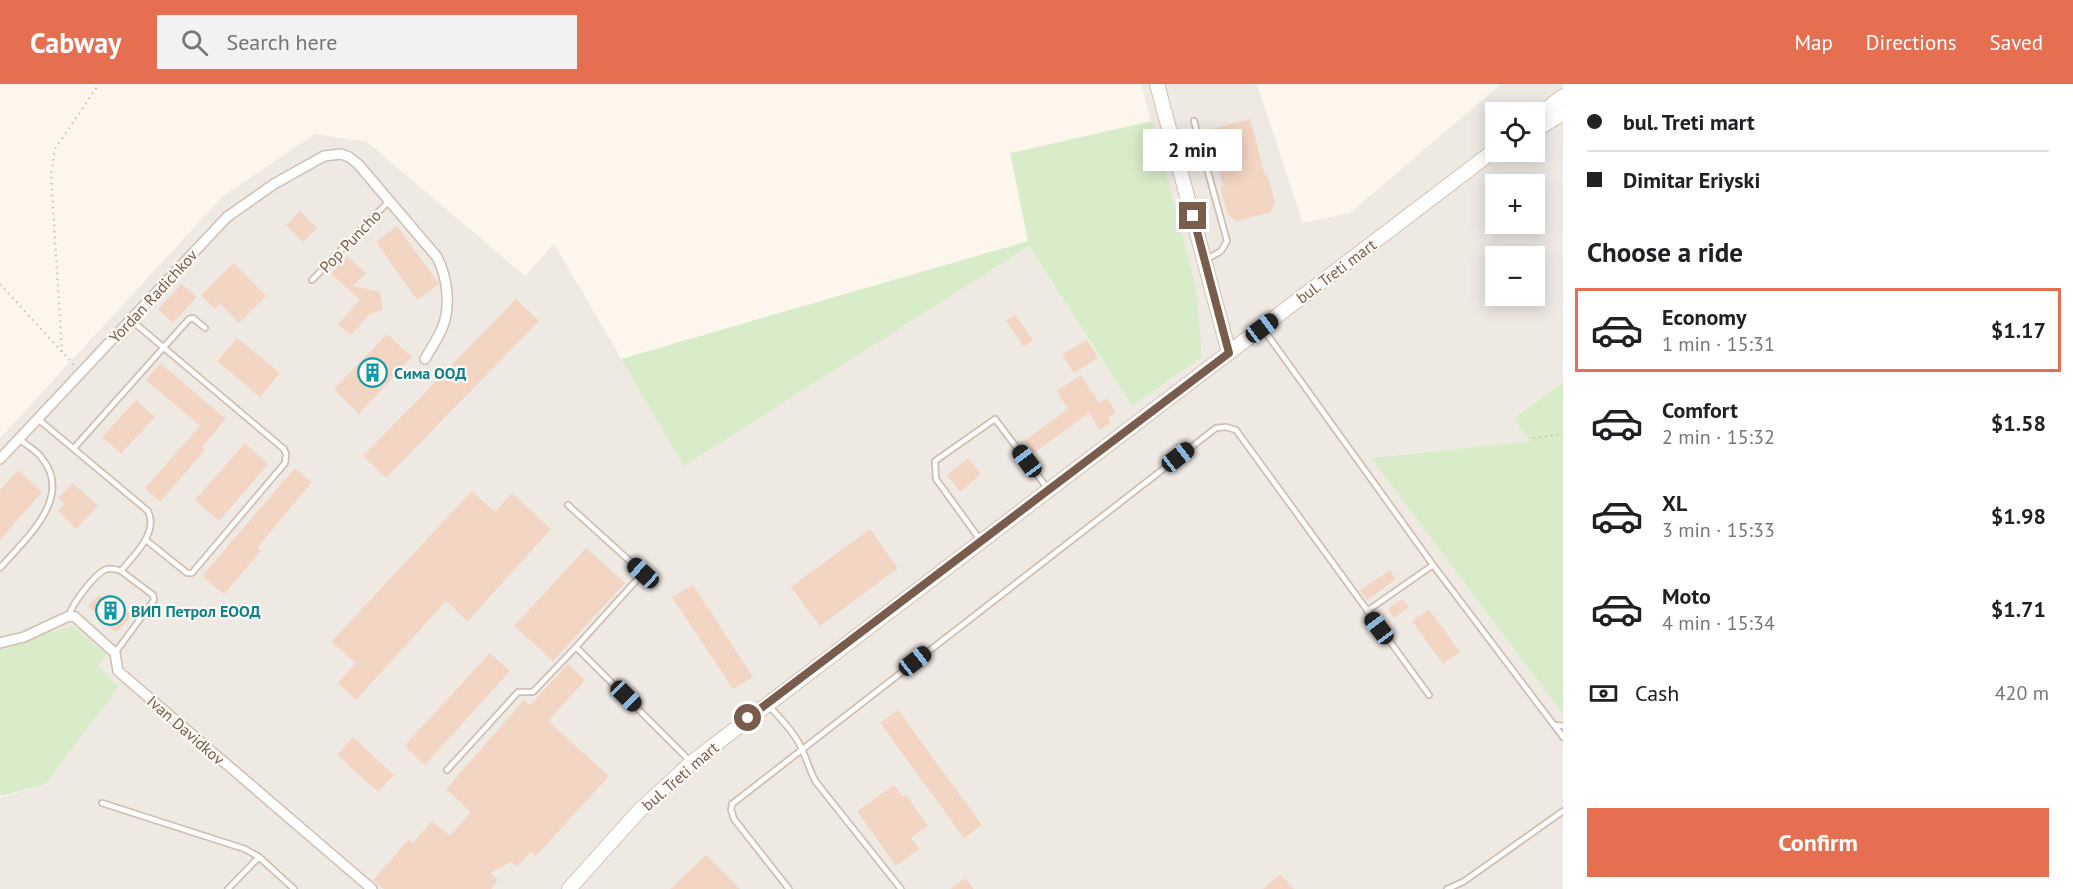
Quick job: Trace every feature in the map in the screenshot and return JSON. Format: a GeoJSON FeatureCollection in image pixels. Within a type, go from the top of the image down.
{"type":"FeatureCollection","features":[{"type":"Feature","properties":{"kind":"main road"},"geometry":{"type":"LineString","coordinates":[[1157,84],[1229,353]]}},
{"type":"Feature","properties":{"kind":"main road"},"geometry":{"type":"LineString","coordinates":[[1545,110],[1563,96]]}},
{"type":"Feature","properties":{"kind":"main road"},"geometry":{"type":"LineString","coordinates":[[1545,124],[1563,113]]}},
{"type":"Feature","properties":{"kind":"main road","name":"bul. Treti mart"},"geometry":{"type":"LineString","coordinates":[[569,889],[639,811],[692,762],[1485,158]]}},
{"type":"Feature","properties":{"kind":"main road","name":"bul. Treti mart"},"geometry":{"type":"LineString","coordinates":[[1463,175],[1485,162]]}},
{"type":"Feature","properties":{"kind":"street","name":"Yordan Radichkov"},"geometry":{"type":"LineString","coordinates":[[0,459],[227,217],[274,184],[324,156],[341,154],[349,157],[369,176],[389,201]]}},
{"type":"Feature","properties":{"kind":"street"},"geometry":{"type":"LineString","coordinates":[[389,201],[437,257],[445,279],[445,319],[441,332],[425,359]]}},
{"type":"Feature","properties":{"kind":"street"},"geometry":{"type":"LineString","coordinates":[[0,643],[24,637],[69,616]]}},
{"type":"Feature","properties":{"kind":"street","name":"Ivan Davidkov"},"geometry":{"type":"LineString","coordinates":[[69,616],[80,620],[115,653],[118,671],[372,889]]}},
{"type":"Feature","properties":{"kind":"lane"},"geometry":{"type":"LineString","coordinates":[[1194,121],[1227,241],[1221,251],[1204,261]]}},
{"type":"Feature","properties":{"kind":"lane","name":"Pop Puncho"},"geometry":{"type":"LineString","coordinates":[[312,280],[389,201]]}},
{"type":"Feature","properties":{"kind":"lane"},"geometry":{"type":"LineString","coordinates":[[74,448],[190,318],[206,328]]}},
{"type":"Feature","properties":{"kind":"lane"},"geometry":{"type":"LineString","coordinates":[[131,319],[284,449],[286,459],[192,573],[187,573],[146,540]]}},
{"type":"Feature","properties":{"kind":"lane"},"geometry":{"type":"LineString","coordinates":[[1262,328],[1433,564],[1563,737]]}},
{"type":"Feature","properties":{"kind":"lane"},"geometry":{"type":"LineString","coordinates":[[38,419],[148,511],[150,521],[146,540],[121,571]]}},
{"type":"Feature","properties":{"kind":"lane"},"geometry":{"type":"LineString","coordinates":[[982,542],[936,479],[935,461],[995,419],[1050,491]]}},
{"type":"Feature","properties":{"kind":"lane"},"geometry":{"type":"LineString","coordinates":[[789,889],[734,819],[732,804],[1216,428],[1226,427],[1236,430],[1429,695]]}},
{"type":"Feature","properties":{"kind":"lane"},"geometry":{"type":"LineString","coordinates":[[0,568],[44,515],[52,499],[51,476],[41,457],[19,439]]}},
{"type":"Feature","properties":{"kind":"lane"},"geometry":{"type":"LineString","coordinates":[[447,770],[518,692],[533,692],[643,573],[568,506]]}},
{"type":"Feature","properties":{"kind":"lane"},"geometry":{"type":"LineString","coordinates":[[1367,611],[1433,564]]}},
{"type":"Feature","properties":{"kind":"lane"},"geometry":{"type":"LineString","coordinates":[[69,616],[76,600],[103,571],[109,569],[121,571],[153,595],[154,600],[115,653]]}},
{"type":"Feature","properties":{"kind":"lane"},"geometry":{"type":"LineString","coordinates":[[576,646],[692,762]]}},
{"type":"Feature","properties":{"kind":"lane"},"geometry":{"type":"LineString","coordinates":[[767,704],[802,748],[809,772],[816,782],[901,889]]}},
{"type":"Feature","properties":{"kind":"lane"},"geometry":{"type":"LineString","coordinates":[[1554,724],[1563,726]]}},
{"type":"Feature","properties":{"kind":"lane"},"geometry":{"type":"LineString","coordinates":[[102,803],[251,851],[294,889]]}},
{"type":"Feature","properties":{"kind":"lane"},"geometry":{"type":"LineString","coordinates":[[1448,889],[1463,882],[1563,811]]}},
{"type":"Feature","properties":{"kind":"lane"},"geometry":{"type":"LineString","coordinates":[[228,889],[259,857]]}},
{"type":"Feature","properties":{"kind":"path"},"geometry":{"type":"LineString","coordinates":[[62,352],[51,174],[55,149],[99,84]]}},
{"type":"Feature","properties":{"kind":"path"},"geometry":{"type":"LineString","coordinates":[[0,284],[81,372]]}},
{"type":"Feature","properties":{"kind":"path"},"geometry":{"type":"LineString","coordinates":[[1533,438],[1563,434]]}},
{"type":"Feature","properties":{"kind":"shaded area"},"geometry":{"type":"Polygon","coordinates":[[[1141,84],[1257,84],[1303,223],[1350,213],[1501,84],[1563,84],[1563,382],[1513,417],[1531,441],[1371,458],[1563,714],[1563,889],[0,889],[0,798],[45,784],[98,666],[107,654],[0,647],[0,438],[223,196],[315,134],[367,142],[525,276],[554,244],[684,465],[1029,246],[1131,405],[1196,286],[1141,84]]]}},
{"type":"Feature","properties":{"kind":"green space"},"geometry":{"type":"Polygon","coordinates":[[[1152,121],[1196,286],[1202,357],[1132,406],[1029,246],[684,466],[621,359],[1028,241],[1010,153],[1152,121]]]}},
{"type":"Feature","properties":{"kind":"green space"},"geometry":{"type":"Polygon","coordinates":[[[1563,382],[1563,714],[1371,458],[1530,441],[1513,418],[1563,382]]]}},
{"type":"Feature","properties":{"kind":"green space"},"geometry":{"type":"Polygon","coordinates":[[[73,626],[107,654],[98,666],[119,687],[45,784],[2,796],[0,794],[0,647],[73,626]]]}},
{"type":"Feature","properties":{"kind":"building"},"geometry":{"type":"Polygon","coordinates":[[[1250,119],[1265,175],[1267,174],[1275,201],[1271,212],[1237,221],[1228,215],[1208,130],[1250,119]]]}},
{"type":"Feature","properties":{"kind":"building"},"geometry":{"type":"Polygon","coordinates":[[[300,211],[317,228],[303,242],[286,225],[300,211]]]}},
{"type":"Feature","properties":{"kind":"building"},"geometry":{"type":"Polygon","coordinates":[[[397,226],[439,284],[417,300],[376,242],[397,226]]]}},
{"type":"Feature","properties":{"kind":"building"},"geometry":{"type":"Polygon","coordinates":[[[347,256],[366,273],[353,286],[380,292],[383,310],[370,314],[351,335],[338,324],[360,300],[331,274],[347,256]]]}},
{"type":"Feature","properties":{"kind":"building"},"geometry":{"type":"Polygon","coordinates":[[[234,263],[266,296],[239,323],[220,304],[215,309],[201,295],[234,263]]]}},
{"type":"Feature","properties":{"kind":"building"},"geometry":{"type":"Polygon","coordinates":[[[182,284],[197,297],[173,323],[158,309],[182,284]]]}},
{"type":"Feature","properties":{"kind":"building"},"geometry":{"type":"Polygon","coordinates":[[[516,299],[539,321],[386,478],[363,456],[516,299]]]}},
{"type":"Feature","properties":{"kind":"building"},"geometry":{"type":"Polygon","coordinates":[[[1015,315],[1033,340],[1024,347],[1006,321],[1015,315]]]}},
{"type":"Feature","properties":{"kind":"building","name":"Сима ООД"},"geometry":{"type":"Polygon","coordinates":[[[387,334],[412,357],[359,414],[334,389],[387,334]]]}},
{"type":"Feature","properties":{"kind":"building"},"geometry":{"type":"Polygon","coordinates":[[[237,338],[280,373],[260,397],[217,361],[237,338]]]}},
{"type":"Feature","properties":{"kind":"building"},"geometry":{"type":"Polygon","coordinates":[[[1087,340],[1098,358],[1074,373],[1062,354],[1087,340]]]}},
{"type":"Feature","properties":{"kind":"building"},"geometry":{"type":"Polygon","coordinates":[[[160,363],[226,419],[202,447],[205,450],[160,502],[145,488],[200,426],[146,380],[160,363]]]}},
{"type":"Feature","properties":{"kind":"building"},"geometry":{"type":"Polygon","coordinates":[[[1081,375],[1099,403],[1107,398],[1116,413],[1108,418],[1111,423],[1100,430],[1089,413],[1034,453],[1024,441],[1068,409],[1057,391],[1081,375]]]}},
{"type":"Feature","properties":{"kind":"building"},"geometry":{"type":"Polygon","coordinates":[[[136,400],[155,417],[121,454],[102,437],[136,400]]]}},
{"type":"Feature","properties":{"kind":"building"},"geometry":{"type":"Polygon","coordinates":[[[245,443],[268,464],[219,521],[195,500],[245,443]]]}},
{"type":"Feature","properties":{"kind":"building"},"geometry":{"type":"Polygon","coordinates":[[[968,458],[981,474],[960,492],[947,475],[968,458]]]}},
{"type":"Feature","properties":{"kind":"building"},"geometry":{"type":"Polygon","coordinates":[[[295,468],[312,482],[257,548],[261,551],[224,594],[202,576],[295,468]]]}},
{"type":"Feature","properties":{"kind":"building"},"geometry":{"type":"Polygon","coordinates":[[[18,470],[42,492],[0,540],[0,490],[18,470]]]}},
{"type":"Feature","properties":{"kind":"building"},"geometry":{"type":"Polygon","coordinates":[[[73,483],[98,506],[76,529],[58,511],[65,504],[58,498],[73,483]]]}},
{"type":"Feature","properties":{"kind":"building"},"geometry":{"type":"Polygon","coordinates":[[[472,491],[495,512],[512,493],[551,529],[468,621],[446,601],[356,700],[338,683],[356,663],[331,642],[472,491]]]}},
{"type":"Feature","properties":{"kind":"building"},"geometry":{"type":"Polygon","coordinates":[[[870,529],[898,568],[820,626],[791,587],[870,529]]]}},
{"type":"Feature","properties":{"kind":"building"},"geometry":{"type":"Polygon","coordinates":[[[586,548],[625,583],[553,661],[514,626],[586,548]]]}},
{"type":"Feature","properties":{"kind":"building"},"geometry":{"type":"Polygon","coordinates":[[[1390,570],[1396,579],[1367,600],[1360,590],[1390,570]]]}},
{"type":"Feature","properties":{"kind":"building"},"geometry":{"type":"Polygon","coordinates":[[[693,585],[753,677],[733,689],[672,597],[693,585]]]}},
{"type":"Feature","properties":{"kind":"building","name":"ВИП Петрол ЕООД"},"geometry":{"type":"Polygon","coordinates":[[[99,595],[105,600],[110,595],[132,616],[116,633],[88,606],[99,595]]]}},
{"type":"Feature","properties":{"kind":"building"},"geometry":{"type":"Polygon","coordinates":[[[1402,599],[1409,607],[1394,618],[1388,609],[1402,599]]]}},
{"type":"Feature","properties":{"kind":"building"},"geometry":{"type":"Polygon","coordinates":[[[1429,609],[1460,652],[1443,664],[1412,621],[1429,609]]]}},
{"type":"Feature","properties":{"kind":"building"},"geometry":{"type":"Polygon","coordinates":[[[490,653],[510,671],[425,765],[404,746],[490,653]]]}},
{"type":"Feature","properties":{"kind":"building"},"geometry":{"type":"Polygon","coordinates":[[[568,664],[585,680],[548,721],[609,776],[536,856],[531,852],[517,866],[511,862],[490,873],[498,880],[491,889],[384,889],[373,880],[409,839],[413,843],[432,821],[450,836],[471,812],[446,789],[524,700],[530,705],[568,664]]]}},
{"type":"Feature","properties":{"kind":"building"},"geometry":{"type":"Polygon","coordinates":[[[898,710],[982,825],[964,838],[880,723],[898,710]]]}},
{"type":"Feature","properties":{"kind":"building"},"geometry":{"type":"Polygon","coordinates":[[[353,737],[394,775],[378,792],[337,755],[353,737]]]}},
{"type":"Feature","properties":{"kind":"building"},"geometry":{"type":"Polygon","coordinates":[[[894,785],[903,797],[906,795],[928,826],[911,838],[919,849],[896,866],[857,811],[894,785]]]}},
{"type":"Feature","properties":{"kind":"building"},"geometry":{"type":"Polygon","coordinates":[[[706,855],[740,889],[670,889],[706,855]]]}},
{"type":"Feature","properties":{"kind":"building"},"geometry":{"type":"Polygon","coordinates":[[[1280,874],[1294,889],[1263,889],[1280,874]]]}},
{"type":"Feature","properties":{"kind":"building"},"geometry":{"type":"Polygon","coordinates":[[[965,878],[974,889],[951,889],[965,878]]]}},
{"type":"Feature","properties":{"kind":"place","name":"Сима ООД"},"geometry":{"type":"Point","coordinates":[373,373]}},
{"type":"Feature","properties":{"kind":"place","name":"ВИП Петрол ЕООД"},"geometry":{"type":"Point","coordinates":[110,611]}},
{"type":"Feature","properties":{"kind":"route"},"geometry":{"type":"LineString","coordinates":[[748,718],[1229,353],[1193,216]]}}]}
